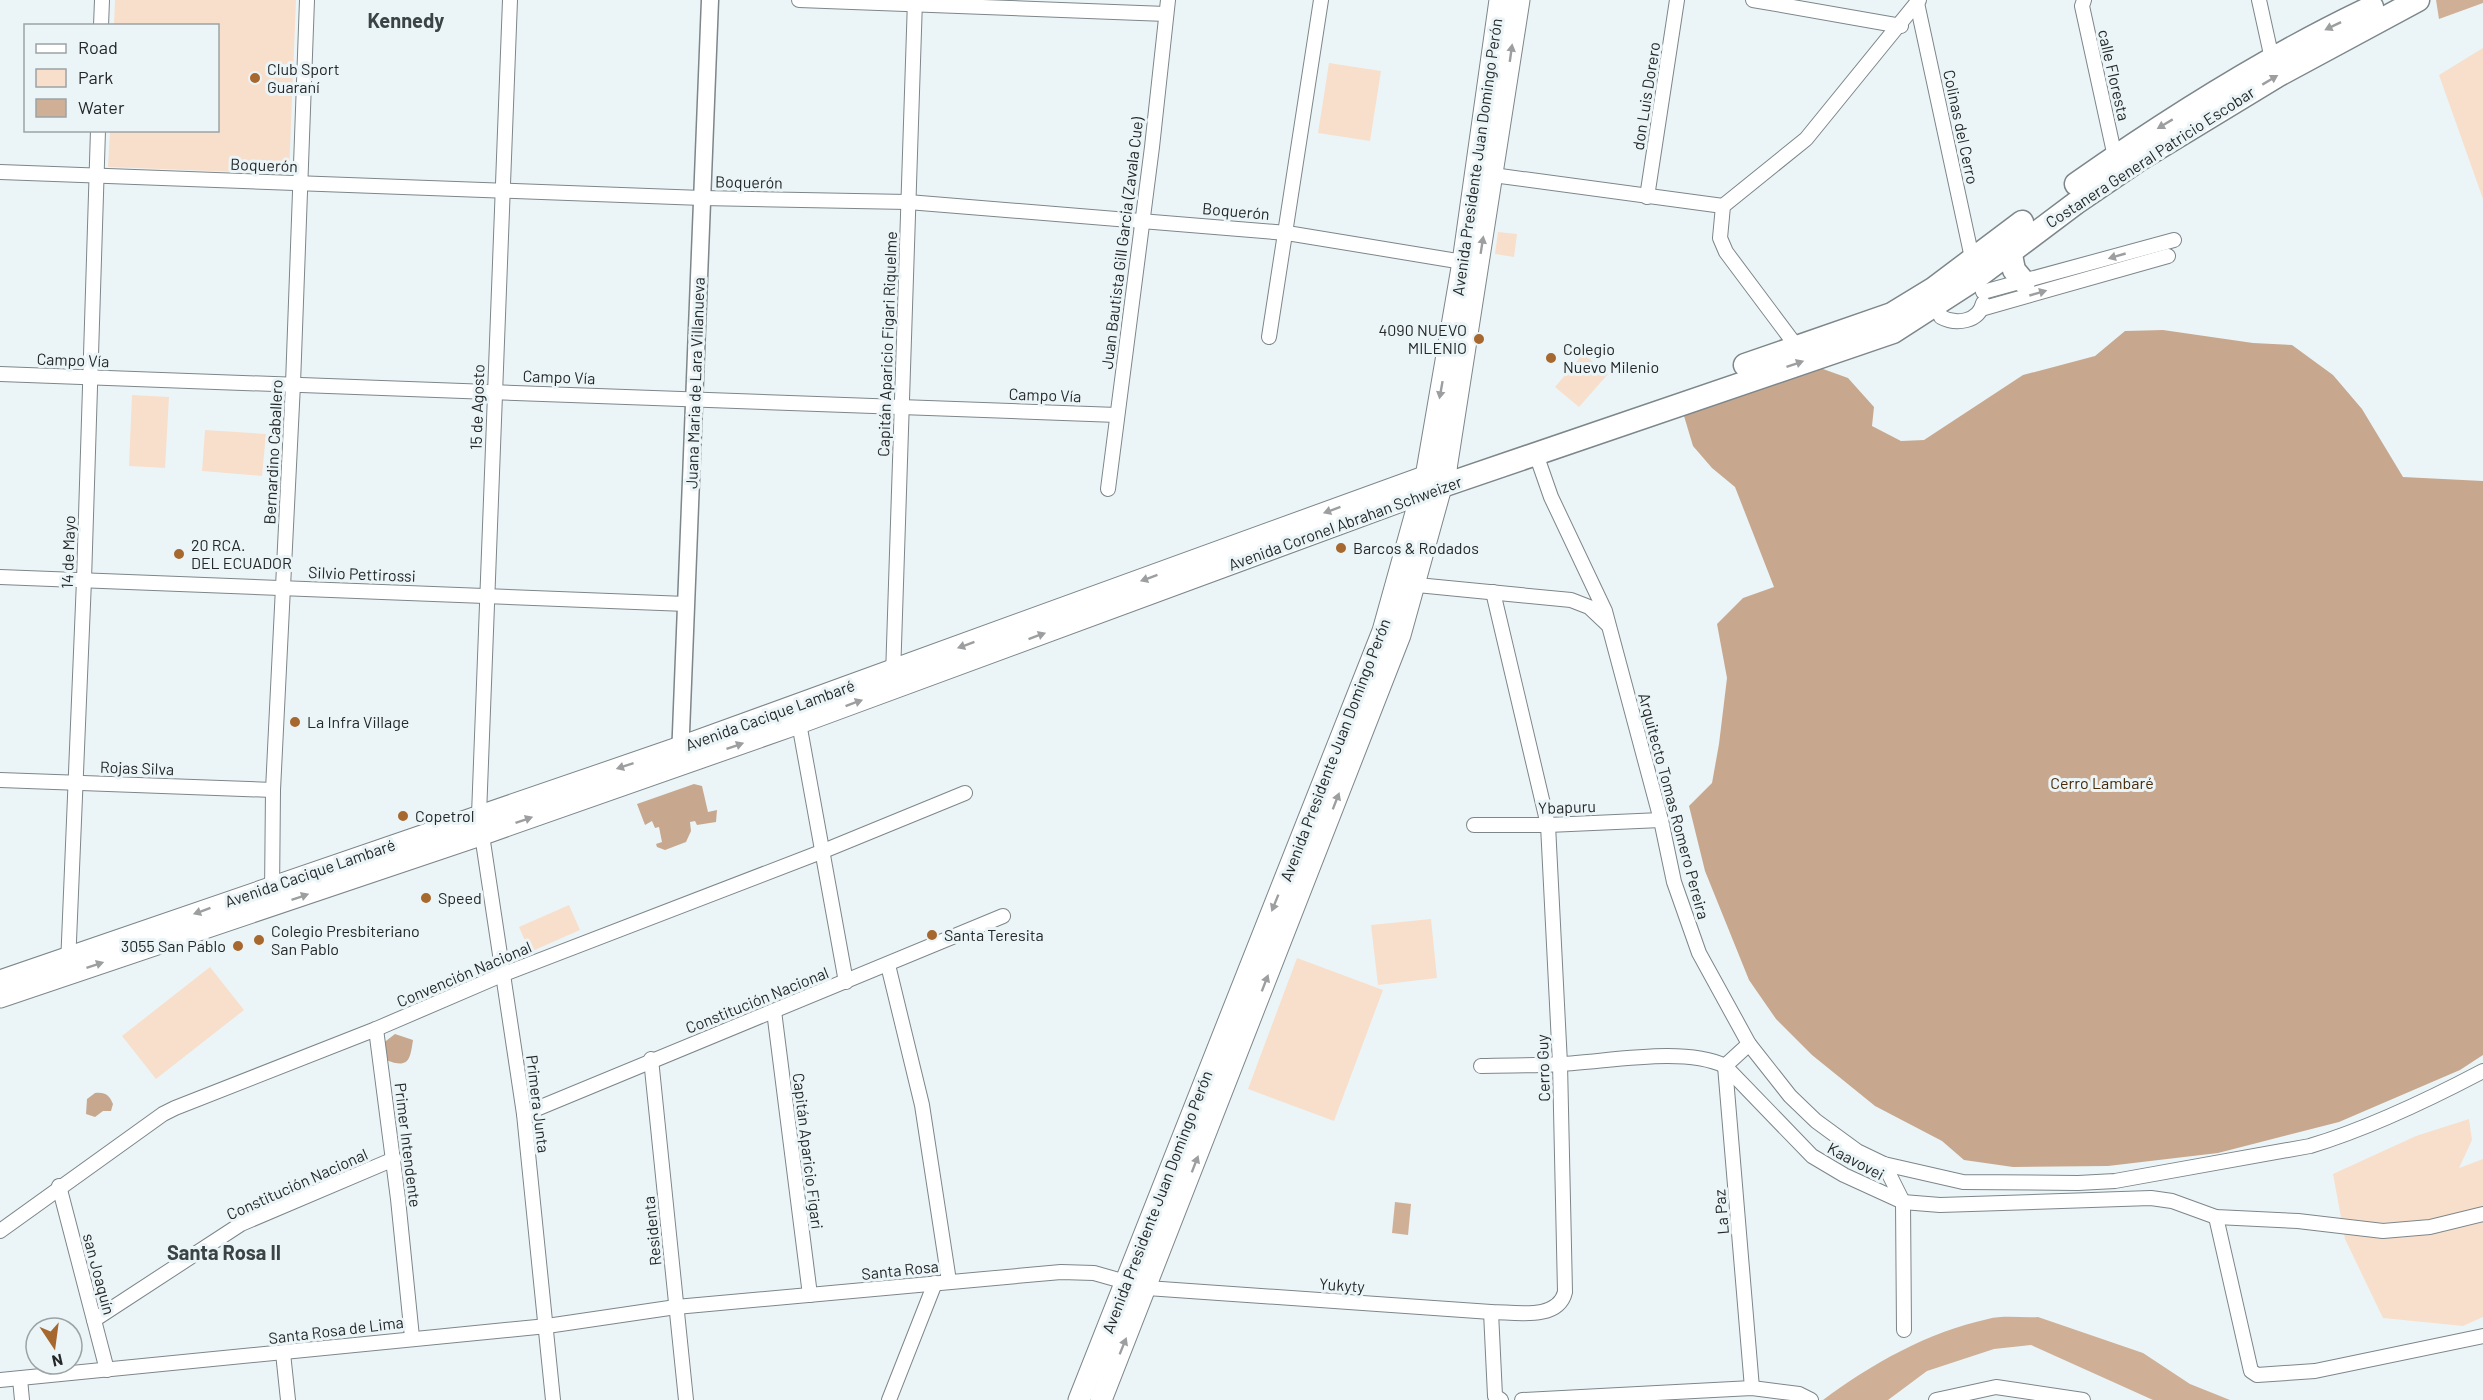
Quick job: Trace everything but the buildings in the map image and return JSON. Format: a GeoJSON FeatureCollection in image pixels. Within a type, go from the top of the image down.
{"type":"FeatureCollection","features":[{"type":"Feature","properties":{"kind":"highway","name":"Costanera General Patricio Escobar"},"geometry":{"type":"LineString","coordinates":[[1893,323],[1972,258],[2115,157],[2272,59],[2386,0]]}},
{"type":"Feature","properties":{"kind":"highway","name":"Costanera General Patricio Escobar"},"geometry":{"type":"LineString","coordinates":[[1969,286],[2010,250],[2142,158],[2277,76],[2416,1]]}},
{"type":"Feature","properties":{"kind":"highway"},"geometry":{"type":"LineString","coordinates":[[1893,323],[1905,314],[1969,286],[2035,220],[2037,211]]}},
{"type":"Feature","properties":{"kind":"highway"},"geometry":{"type":"LineString","coordinates":[[2010,250],[2014,270],[2024,282]]}},
{"type":"Feature","properties":{"kind":"highway"},"geometry":{"type":"LineString","coordinates":[[1893,323],[1937,306],[1939,298],[1969,286]]}},
{"type":"Feature","properties":{"kind":"highway","name":"Avenida Coronel Abrahan Schweizer"},"geometry":{"type":"LineString","coordinates":[[1434,482],[1797,347],[1893,323]]}},
{"type":"Feature","properties":{"kind":"highway","name":"Avenida Coronel Abrahan Schweizer"},"geometry":{"type":"LineString","coordinates":[[1434,482],[1536,454],[1893,323]]}},
{"type":"Feature","properties":{"kind":"main road","name":"Avenida Presidente Juan Domingo Perón"},"geometry":{"type":"LineString","coordinates":[[1079,1400],[1351,737],[1400,635],[1409,532],[1434,482],[1500,0]]}},
{"type":"Feature","properties":{"kind":"main road","name":"Avenida Presidente Juan Domingo Perón"},"geometry":{"type":"LineString","coordinates":[[1405,584],[1434,482],[1475,291],[1519,0]]}},
{"type":"Feature","properties":{"kind":"main road","name":"Avenida Coronel Abrahan Schweizer"},"geometry":{"type":"LineString","coordinates":[[893,681],[1371,513],[1434,482]]}},
{"type":"Feature","properties":{"kind":"main road","name":"Avenida Coronel Abrahan Schweizer"},"geometry":{"type":"LineString","coordinates":[[799,723],[893,681],[1434,482]]}},
{"type":"Feature","properties":{"kind":"main road"},"geometry":{"type":"LineString","coordinates":[[1371,513],[1388,513],[1397,516],[1404,521],[1409,532]]}},
{"type":"Feature","properties":{"kind":"main road","name":"Avenida Cacique Lambaré"},"geometry":{"type":"LineString","coordinates":[[0,997],[68,966],[893,681]]}},
{"type":"Feature","properties":{"kind":"main road","name":"Avenida Cacique Lambaré"},"geometry":{"type":"LineString","coordinates":[[680,756],[799,723]]}},
{"type":"Feature","properties":{"kind":"main road","name":"Avenida Presidente Juan Domingo Perón"},"geometry":{"type":"LineString","coordinates":[[1101,1400],[1147,1288],[1351,737]]}},
{"type":"Feature","properties":{"kind":"main road","name":"Avenida Cacique Lambaré"},"geometry":{"type":"LineString","coordinates":[[0,981],[68,966]]}},
{"type":"Feature","properties":{"kind":"street"},"geometry":{"type":"LineString","coordinates":[[101,24],[102,0]]}},
{"type":"Feature","properties":{"kind":"street","name":"Bernardino Caballero"},"geometry":{"type":"LineString","coordinates":[[273,896],[273,790],[293,384],[307,0]]}},
{"type":"Feature","properties":{"kind":"street","name":"15 de Agosto"},"geometry":{"type":"LineString","coordinates":[[480,825],[486,595],[510,0]]}},
{"type":"Feature","properties":{"kind":"street","name":"Juana Maria de Lara Villanueva"},"geometry":{"type":"LineString","coordinates":[[680,756],[710,0]]}},
{"type":"Feature","properties":{"kind":"street"},"geometry":{"type":"LineString","coordinates":[[799,0],[1167,7]]}},
{"type":"Feature","properties":{"kind":"street"},"geometry":{"type":"LineString","coordinates":[[1269,337],[1287,233],[1321,0]]}},
{"type":"Feature","properties":{"kind":"street","name":"don Luis Dorero"},"geometry":{"type":"LineString","coordinates":[[1647,197],[1677,0]]}},
{"type":"Feature","properties":{"kind":"street"},"geometry":{"type":"LineString","coordinates":[[1753,0],[1900,26]]}},
{"type":"Feature","properties":{"kind":"street","name":"calle Floresta"},"geometry":{"type":"LineString","coordinates":[[2084,0],[2082,6],[2115,157]]}},
{"type":"Feature","properties":{"kind":"street"},"geometry":{"type":"LineString","coordinates":[[2259,0],[2272,59]]}},
{"type":"Feature","properties":{"kind":"street","name":"Capitán Aparicio Figari Riquelme"},"geometry":{"type":"LineString","coordinates":[[893,681],[915,2]]}},
{"type":"Feature","properties":{"kind":"street"},"geometry":{"type":"LineString","coordinates":[[1493,175],[1723,206],[1806,139],[1918,2]]}},
{"type":"Feature","properties":{"kind":"street","name":"Colinas del Cerro"},"geometry":{"type":"LineString","coordinates":[[1918,2],[1972,258]]}},
{"type":"Feature","properties":{"kind":"street","name":"Juan Bautista Gill Garcia (Zavala Cue)"},"geometry":{"type":"LineString","coordinates":[[1108,489],[1152,147],[1167,7]]}},
{"type":"Feature","properties":{"kind":"street","name":"14 de Mayo"},"geometry":{"type":"LineString","coordinates":[[68,966],[84,580],[98,132]]}},
{"type":"Feature","properties":{"kind":"street","name":"Boquerón"},"geometry":{"type":"LineString","coordinates":[[0,172],[702,198],[908,202],[1141,219],[1287,233],[1463,262]]}},
{"type":"Feature","properties":{"kind":"street"},"geometry":{"type":"LineString","coordinates":[[1723,206],[1720,238],[1726,252],[1797,347]]}},
{"type":"Feature","properties":{"kind":"street"},"geometry":{"type":"LineString","coordinates":[[1982,309],[1969,286],[2024,282],[2174,240]]}},
{"type":"Feature","properties":{"kind":"street"},"geometry":{"type":"LineString","coordinates":[[1937,306],[1941,317],[1955,321],[1970,319],[1982,309],[2169,256]]}},
{"type":"Feature","properties":{"kind":"street"},"geometry":{"type":"LineString","coordinates":[[1463,262],[1471,273],[1475,291]]}},
{"type":"Feature","properties":{"kind":"street","name":"Campo Vía"},"geometry":{"type":"LineString","coordinates":[[0,374],[1117,415]]}},
{"type":"Feature","properties":{"kind":"street","name":"Arquitecto Tomas Romero Pereira"},"geometry":{"type":"LineString","coordinates":[[1536,454],[1551,497],[1605,611],[1661,820],[1674,882],[1692,936],[1749,1044],[1790,1096],[1816,1121],[1857,1151],[1884,1164],[1964,1182],[2078,1183],[2152,1176],[2295,1150],[2337,1138],[2440,1094],[2483,1071]]}},
{"type":"Feature","properties":{"kind":"street","name":"Silvio Pettirossi"},"geometry":{"type":"LineString","coordinates":[[0,577],[686,604]]}},
{"type":"Feature","properties":{"kind":"street"},"geometry":{"type":"LineString","coordinates":[[1405,584],[1571,600],[1590,607],[1607,624]]}},
{"type":"Feature","properties":{"kind":"street","name":"Cerro Guy"},"geometry":{"type":"LineString","coordinates":[[1493,592],[1548,825],[1560,1064],[1565,1293],[1563,1301],[1557,1308]]}},
{"type":"Feature","properties":{"kind":"street"},"geometry":{"type":"LineString","coordinates":[[799,723],[846,982]]}},
{"type":"Feature","properties":{"kind":"street","name":"Rojas Silva"},"geometry":{"type":"LineString","coordinates":[[0,780],[273,790]]}},
{"type":"Feature","properties":{"kind":"street","name":"Convención Nacional"},"geometry":{"type":"LineString","coordinates":[[0,1230],[163,1114],[376,1029],[504,974],[821,852],[965,793]]}},
{"type":"Feature","properties":{"kind":"street","name":"Ybapuru"},"geometry":{"type":"LineString","coordinates":[[1474,825],[1548,825],[1661,820]]}},
{"type":"Feature","properties":{"kind":"street","name":"Primera Junta"},"geometry":{"type":"LineString","coordinates":[[480,825],[524,1114],[553,1400]]}},
{"type":"Feature","properties":{"kind":"street","name":"Constitución Nacional"},"geometry":{"type":"LineString","coordinates":[[524,1114],[651,1059],[888,965],[1003,916]]}},
{"type":"Feature","properties":{"kind":"street"},"geometry":{"type":"LineString","coordinates":[[888,965],[922,1105],[942,1282],[890,1400]]}},
{"type":"Feature","properties":{"kind":"street","name":"Capitán Aparicio Figari"},"geometry":{"type":"LineString","coordinates":[[774,1011],[810,1295]]}},
{"type":"Feature","properties":{"kind":"street","name":"Primer Intendente"},"geometry":{"type":"LineString","coordinates":[[376,1029],[394,1160],[412,1337]]}},
{"type":"Feature","properties":{"kind":"street"},"geometry":{"type":"LineString","coordinates":[[1725,1066],[1749,1044]]}},
{"type":"Feature","properties":{"kind":"street","name":"Kaavovei"},"geometry":{"type":"LineString","coordinates":[[1481,1066],[1560,1064],[1687,1055],[1710,1058],[1725,1066],[1812,1156],[1844,1175],[1903,1202],[1940,1204],[2151,1198],[2172,1201],[2216,1218],[2298,1221],[2384,1231],[2430,1227],[2483,1214]]}},
{"type":"Feature","properties":{"kind":"street","name":"Residenta"},"geometry":{"type":"LineString","coordinates":[[651,1059],[686,1400]]}},
{"type":"Feature","properties":{"kind":"street","name":"La Paz"},"geometry":{"type":"LineString","coordinates":[[1725,1066],[1752,1388]]}},
{"type":"Feature","properties":{"kind":"street","name":"Constitución Nacional"},"geometry":{"type":"LineString","coordinates":[[94,1320],[241,1224],[394,1160]]}},
{"type":"Feature","properties":{"kind":"street"},"geometry":{"type":"LineString","coordinates":[[1884,1164],[1903,1202],[1904,1330]]}},
{"type":"Feature","properties":{"kind":"street","name":"san Joaquín"},"geometry":{"type":"LineString","coordinates":[[59,1186],[107,1370]]}},
{"type":"Feature","properties":{"kind":"street"},"geometry":{"type":"LineString","coordinates":[[2216,1218],[2251,1371],[2257,1375],[2315,1371],[2483,1336]]}},
{"type":"Feature","properties":{"kind":"street","name":"Santa Rosa"},"geometry":{"type":"LineString","coordinates":[[676,1307],[1061,1272],[1094,1273],[1126,1281]]}},
{"type":"Feature","properties":{"kind":"street","name":"Yukyty"},"geometry":{"type":"LineString","coordinates":[[1126,1281],[1147,1288],[1491,1312],[1546,1311],[1557,1308]]}},
{"type":"Feature","properties":{"kind":"street","name":"Santa Rosa de Lima"},"geometry":{"type":"LineString","coordinates":[[0,1380],[283,1353],[412,1337],[547,1326],[676,1307]]}},
{"type":"Feature","properties":{"kind":"street"},"geometry":{"type":"LineString","coordinates":[[1491,1312],[1495,1396],[1501,1400]]}},
{"type":"Feature","properties":{"kind":"street"},"geometry":{"type":"LineString","coordinates":[[283,1353],[288,1400]]}},
{"type":"Feature","properties":{"kind":"street"},"geometry":{"type":"LineString","coordinates":[[20,1379],[22,1400]]}},
{"type":"Feature","properties":{"kind":"street"},"geometry":{"type":"LineString","coordinates":[[1936,1400],[1996,1387],[2083,1400]]}},
{"type":"Feature","properties":{"kind":"street"},"geometry":{"type":"LineString","coordinates":[[1522,1400],[1752,1388],[1805,1397]]}},
{"type":"Feature","properties":{"kind":"green space","name":"Club Sport Guaraní"},"geometry":{"type":"Polygon","coordinates":[[[115,0],[296,0],[289,174],[108,167],[110,132],[219,132],[219,24],[114,24],[115,0]]]}},
{"type":"Feature","properties":{"kind":"green space"},"geometry":{"type":"Polygon","coordinates":[[[2483,48],[2483,199],[2439,75],[2483,48]]]}},
{"type":"Feature","properties":{"kind":"green space"},"geometry":{"type":"Polygon","coordinates":[[[1329,63],[1381,71],[1370,141],[1318,133],[1329,63]]]}},
{"type":"Feature","properties":{"kind":"green space"},"geometry":{"type":"Polygon","coordinates":[[[1498,232],[1517,234],[1514,257],[1495,254],[1498,232]]]}},
{"type":"Feature","properties":{"kind":"green space","name":"Cerro Lambaré"},"geometry":{"type":"Polygon","coordinates":[[[2163,330],[2253,343],[2292,345],[2333,375],[2362,409],[2403,477],[2483,481],[2483,1055],[2460,1070],[2339,1122],[2218,1153],[2108,1166],[2013,1167],[1964,1160],[1942,1141],[1875,1106],[1812,1055],[1776,1019],[1749,980],[1705,871],[1689,806],[1712,783],[1719,744],[1727,678],[1717,624],[1743,598],[1774,587],[1735,487],[1712,468],[1693,446],[1684,416],[1707,401],[1812,365],[1848,378],[1874,407],[1872,426],[1901,441],[1924,440],[2023,375],[2095,356],[2125,331],[2163,330]]]}},
{"type":"Feature","properties":{"kind":"green space"},"geometry":{"type":"Polygon","coordinates":[[[1583,354],[1608,374],[1579,407],[1555,387],[1583,354]]]}},
{"type":"Feature","properties":{"kind":"green space"},"geometry":{"type":"Polygon","coordinates":[[[132,395],[169,397],[165,468],[129,466],[132,395]]]}},
{"type":"Feature","properties":{"kind":"green space"},"geometry":{"type":"Polygon","coordinates":[[[205,430],[266,434],[262,476],[202,471],[205,430]]]}},
{"type":"Feature","properties":{"kind":"green space"},"geometry":{"type":"Polygon","coordinates":[[[694,784],[702,786],[708,812],[717,810],[716,822],[697,825],[695,821],[690,822],[691,831],[686,842],[665,850],[657,847],[656,844],[662,842],[659,827],[655,828],[652,821],[645,825],[637,804],[694,784]]]}},
{"type":"Feature","properties":{"kind":"green space"},"geometry":{"type":"Polygon","coordinates":[[[569,905],[580,930],[530,952],[519,927],[569,905]]]}},
{"type":"Feature","properties":{"kind":"green space"},"geometry":{"type":"Polygon","coordinates":[[[1431,919],[1437,978],[1378,985],[1371,925],[1431,919]]]}},
{"type":"Feature","properties":{"kind":"green space"},"geometry":{"type":"Polygon","coordinates":[[[1297,958],[1383,990],[1334,1121],[1248,1089],[1297,958]]]}},
{"type":"Feature","properties":{"kind":"green space"},"geometry":{"type":"Polygon","coordinates":[[[210,967],[244,1010],[156,1079],[122,1036],[210,967]]]}},
{"type":"Feature","properties":{"kind":"green space"},"geometry":{"type":"Polygon","coordinates":[[[395,1034],[413,1040],[411,1053],[404,1063],[386,1060],[382,1044],[395,1034]]]}},
{"type":"Feature","properties":{"kind":"green space"},"geometry":{"type":"Polygon","coordinates":[[[95,1093],[108,1096],[113,1104],[111,1111],[103,1111],[95,1117],[86,1114],[87,1099],[95,1093]]]}},
{"type":"Feature","properties":{"kind":"green space"},"geometry":{"type":"Polygon","coordinates":[[[2469,1119],[2472,1140],[2459,1168],[2483,1159],[2483,1317],[2463,1326],[2383,1318],[2345,1239],[2333,1174],[2416,1136],[2469,1119]]]}},
{"type":"Feature","properties":{"kind":"water"},"geometry":{"type":"Polygon","coordinates":[[[2436,0],[2483,0],[2483,3],[2439,19],[2436,0]]]}},
{"type":"Feature","properties":{"kind":"water"},"geometry":{"type":"Polygon","coordinates":[[[1395,1202],[1411,1204],[1408,1235],[1392,1233],[1395,1202]]]}},
{"type":"Feature","properties":{"kind":"water"},"geometry":{"type":"Polygon","coordinates":[[[2038,1317],[2143,1353],[2190,1384],[2230,1400],[2153,1400],[2031,1345],[1994,1349],[1927,1371],[1888,1400],[1823,1400],[1880,1362],[1944,1332],[1994,1318],[2038,1317]]]}},
{"type":"Feature","properties":{"kind":"place","name":"Club Sport Guaraní"},"geometry":{"type":"Point","coordinates":[255,78]}},
{"type":"Feature","properties":{"kind":"place","name":"4090 NUEVO MILENIO"},"geometry":{"type":"Point","coordinates":[1479,339]}},
{"type":"Feature","properties":{"kind":"place","name":"Colegio Nuevo Milenio"},"geometry":{"type":"Point","coordinates":[1551,358]}},
{"type":"Feature","properties":{"kind":"place","name":"Barcos & Rodados"},"geometry":{"type":"Point","coordinates":[1341,548]}},
{"type":"Feature","properties":{"kind":"place","name":"20 RCA. DEL ECUADOR"},"geometry":{"type":"Point","coordinates":[179,554]}},
{"type":"Feature","properties":{"kind":"place","name":"La Infra Village"},"geometry":{"type":"Point","coordinates":[295,722]}},
{"type":"Feature","properties":{"kind":"place","name":"Copetrol"},"geometry":{"type":"Point","coordinates":[403,816]}},
{"type":"Feature","properties":{"kind":"place","name":"Speed"},"geometry":{"type":"Point","coordinates":[426,898]}},
{"type":"Feature","properties":{"kind":"place","name":"Santa Teresita"},"geometry":{"type":"Point","coordinates":[932,935]}},
{"type":"Feature","properties":{"kind":"place","name":"Colegio Presbiteriano San Pablo"},"geometry":{"type":"Point","coordinates":[259,940]}},
{"type":"Feature","properties":{"kind":"place","name":"3055 San Pablo"},"geometry":{"type":"Point","coordinates":[238,946]}},
{"type":"Feature","properties":{"kind":"district","name":"Kennedy"},"geometry":{"type":"Point","coordinates":[406,21]}},
{"type":"Feature","properties":{"kind":"district","name":"Santa Rosa II"},"geometry":{"type":"Point","coordinates":[224,1253]}}]}
